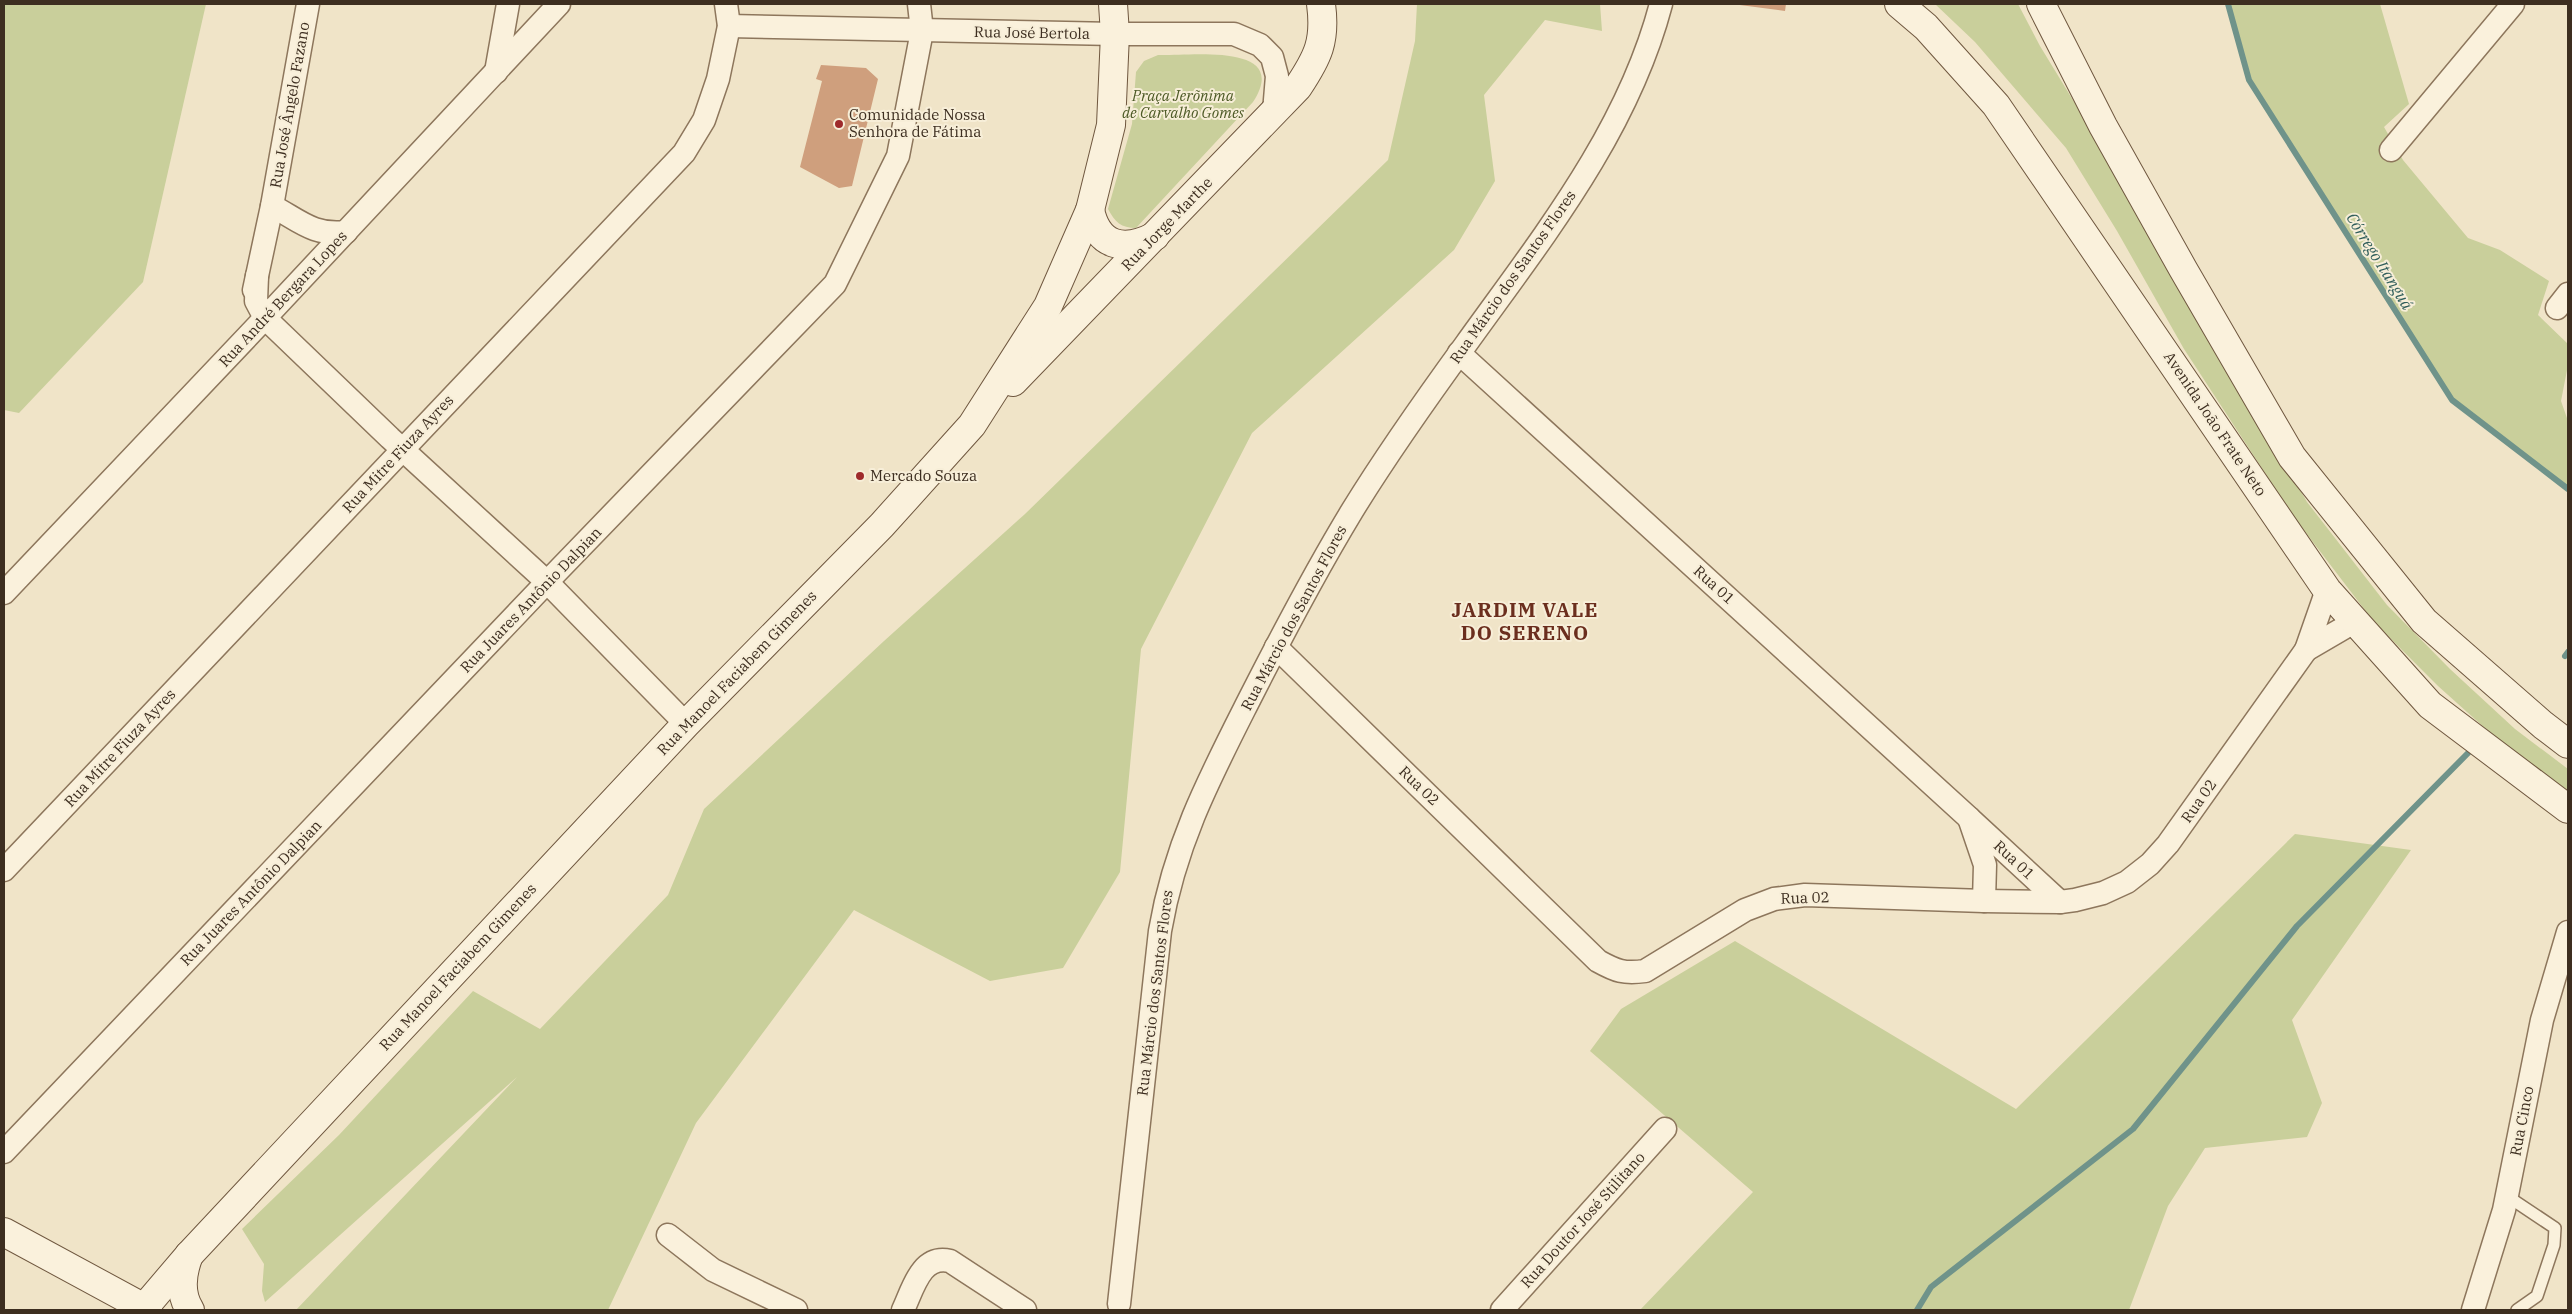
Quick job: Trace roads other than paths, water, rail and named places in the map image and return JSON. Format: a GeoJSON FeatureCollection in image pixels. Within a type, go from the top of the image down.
{"type":"FeatureCollection","features":[{"type":"Feature","properties":{"kind":"street","name":"Rua José Ângelo Fazano"},"geometry":{"type":"LineString","coordinates":[[235,350],[251,306],[258,276],[308,4]]}},
{"type":"Feature","properties":{"kind":"street"},"geometry":{"type":"LineString","coordinates":[[496,72],[508,4]]}},
{"type":"Feature","properties":{"kind":"street","name":"Rua André Bergara Lopes"},"geometry":{"type":"LineString","coordinates":[[4,593],[559,4]]}},
{"type":"Feature","properties":{"kind":"street","name":"Rua Mitre Fiuza Ayres"},"geometry":{"type":"LineString","coordinates":[[4,870],[684,153],[704,120],[718,79],[729,26],[726,4]]}},
{"type":"Feature","properties":{"kind":"street","name":"Rua Juares Antônio Dalpian"},"geometry":{"type":"LineString","coordinates":[[4,1152],[547,582],[836,284],[898,156],[922,31],[919,4]]}},
{"type":"Feature","properties":{"kind":"street","name":"Rua Manoel Faciabem Gimenes"},"geometry":{"type":"LineString","coordinates":[[146,1309],[190,1254],[686,724],[882,525],[972,425],[1048,306],[1090,210],[1111,125],[1115,34],[1113,4]]}},
{"type":"Feature","properties":{"kind":"street","name":"Rua Jorge Marthe"},"geometry":{"type":"LineString","coordinates":[[972,425],[1298,87],[1314,63],[1323,40],[1321,4]]}},
{"type":"Feature","properties":{"kind":"street","name":"Rua Márcio dos Santos Flores"},"geometry":{"type":"LineString","coordinates":[[1117,1308],[1153,980],[1167,889],[1182,842],[1202,792],[1276,647],[1351,513],[1411,419],[1576,190],[1611,129],[1635,75],[1661,4]]}},
{"type":"Feature","properties":{"kind":"street","name":"Avenida João Frate Neto"},"geometry":{"type":"LineString","coordinates":[[1899,4],[1926,26],[1996,105],[2326,590],[2430,705],[2568,809]]}},
{"type":"Feature","properties":{"kind":"street"},"geometry":{"type":"LineString","coordinates":[[2041,4],[2103,126],[2183,270],[2292,457],[2424,622],[2568,744]]}},
{"type":"Feature","properties":{"kind":"street"},"geometry":{"type":"LineString","coordinates":[[2391,150],[2514,4]]}},
{"type":"Feature","properties":{"kind":"street","name":"Rua José Bertola"},"geometry":{"type":"LineString","coordinates":[[729,26],[922,31],[1234,34],[1252,41],[1272,57],[1276,66],[1274,112]]}},
{"type":"Feature","properties":{"kind":"street","name":"Rua José Ângelo Fazano"},"geometry":{"type":"LineString","coordinates":[[272,206],[314,230],[329,234],[346,232]]}},
{"type":"Feature","properties":{"kind":"street"},"geometry":{"type":"LineString","coordinates":[[1090,210],[1097,231],[1114,243],[1133,245],[1155,236]]}},
{"type":"Feature","properties":{"kind":"street","name":"Rua José Ângelo Fazano"},"geometry":{"type":"LineString","coordinates":[[258,276],[256,301],[265,318]]}},
{"type":"Feature","properties":{"kind":"street"},"geometry":{"type":"LineString","coordinates":[[265,318],[402,449],[547,582],[686,724]]}},
{"type":"Feature","properties":{"kind":"street","name":"Rua 01"},"geometry":{"type":"LineString","coordinates":[[1459,353],[2060,902]]}},
{"type":"Feature","properties":{"kind":"street","name":"Rua 02"},"geometry":{"type":"LineString","coordinates":[[1276,647],[1580,945],[1598,961],[1614,970],[1628,974],[1645,971],[1745,910],[1774,899],[1805,895],[2060,902],[2103,892],[2127,882],[2150,864],[2168,844],[2306,650],[2326,590]]}},
{"type":"Feature","properties":{"kind":"street","name":"Rua 02"},"geometry":{"type":"LineString","coordinates":[[2306,650],[2354,622]]}},
{"type":"Feature","properties":{"kind":"street","name":"Rua 01"},"geometry":{"type":"LineString","coordinates":[[1969,818],[1985,865],[1984,901]]}},
{"type":"Feature","properties":{"kind":"street","name":"Rua Cinco"},"geometry":{"type":"LineString","coordinates":[[2473,1310],[2494,1247],[2507,1196],[2542,1020],[2568,932]]}},
{"type":"Feature","properties":{"kind":"street","name":"Rua Doutor José Stilitano"},"geometry":{"type":"LineString","coordinates":[[1502,1310],[1664,1129]]}},
{"type":"Feature","properties":{"kind":"street","name":"Rua Juares Antônio Dalpian"},"geometry":{"type":"LineString","coordinates":[[4,1162],[23,1133]]}},
{"type":"Feature","properties":{"kind":"street"},"geometry":{"type":"LineString","coordinates":[[5,1232],[146,1309]]}},
{"type":"Feature","properties":{"kind":"street"},"geometry":{"type":"LineString","coordinates":[[668,1235],[713,1270],[796,1310]]}},
{"type":"Feature","properties":{"kind":"street","name":"Rua Manoel Faciabem Gimenes"},"geometry":{"type":"LineString","coordinates":[[190,1254],[182,1277],[183,1290],[190,1310]]}},
{"type":"Feature","properties":{"kind":"street"},"geometry":{"type":"LineString","coordinates":[[903,1310],[922,1272],[930,1262],[941,1259],[950,1261],[1025,1310]]}},
{"type":"Feature","properties":{"kind":"lane"},"geometry":{"type":"LineString","coordinates":[[2507,1196],[2555,1228],[2554,1245],[2537,1296],[2517,1310]]}},
{"type":"Feature","properties":{"kind":"waterway","name":"Córrego Itanguá"},"geometry":{"type":"LineString","coordinates":[[2228,4],[2249,80],[2452,400],[2568,489]]}},
{"type":"Feature","properties":{"kind":"waterway"},"geometry":{"type":"LineString","coordinates":[[2565,656],[2568,652]]}},
{"type":"Feature","properties":{"kind":"waterway"},"geometry":{"type":"LineString","coordinates":[[1917,1310],[1931,1287],[2133,1129],[2297,926],[2474,747]]}},
{"type":"Feature","properties":{"kind":"place","name":"Comunidade Nossa Senhora de Fátima"},"geometry":{"type":"Point","coordinates":[839,124]}},
{"type":"Feature","properties":{"kind":"place","name":"Mercado Souza"},"geometry":{"type":"Point","coordinates":[860,476]}},
{"type":"Feature","properties":{"kind":"district","name":"JARDIM VALE DO SERENO"},"geometry":{"type":"Point","coordinates":[1525,622]}},
{"type":"Feature","properties":{"kind":"park label","name":"Praça Jerõnima de Carvalho Gomes"},"geometry":{"type":"Point","coordinates":[1183,104]}}]}
